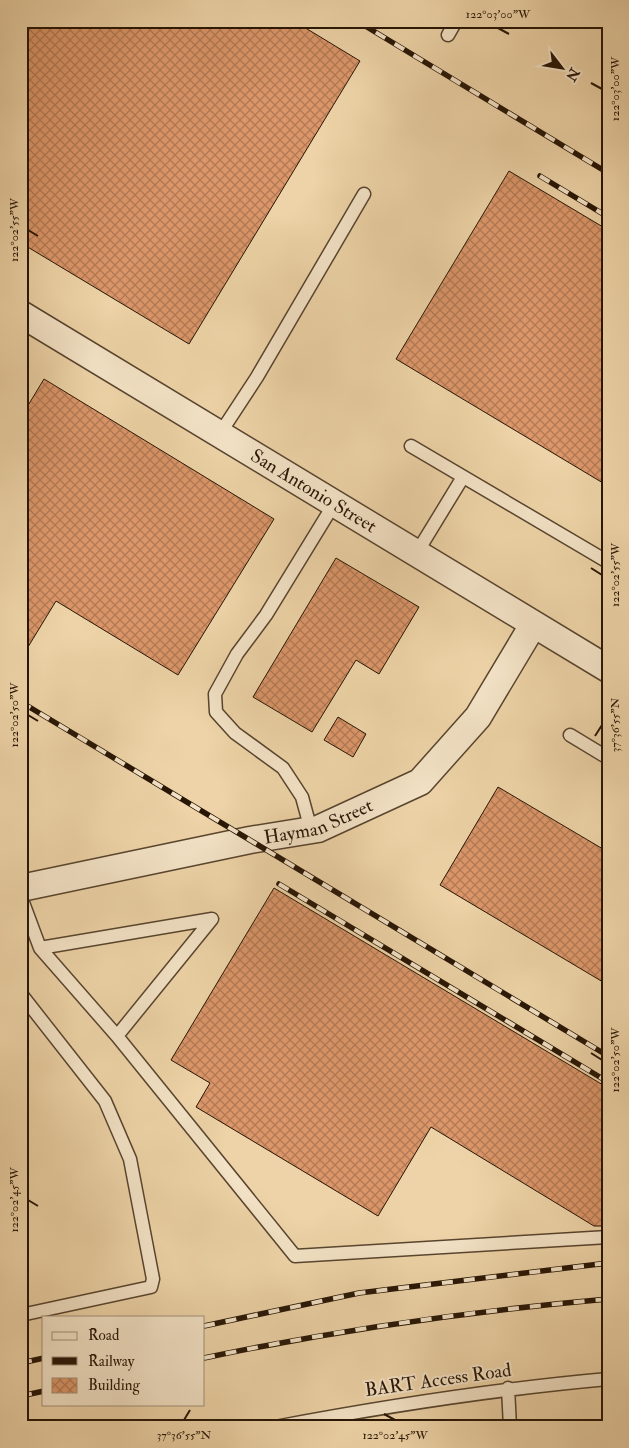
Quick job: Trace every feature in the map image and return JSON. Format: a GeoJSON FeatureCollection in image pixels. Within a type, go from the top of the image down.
{"type":"FeatureCollection","features":[{"type":"Feature","properties":{"kind":"street","name":"San Antonio Street"},"geometry":{"type":"LineString","coordinates":[[21,314],[608,669]]}},
{"type":"Feature","properties":{"kind":"street","name":"Hayman Street"},"geometry":{"type":"LineString","coordinates":[[21,888],[311,830],[420,782],[478,718],[533,625]]}},
{"type":"Feature","properties":{"kind":"lane"},"geometry":{"type":"LineString","coordinates":[[448,35],[456,21]]}},
{"type":"Feature","properties":{"kind":"lane"},"geometry":{"type":"LineString","coordinates":[[219,435],[257,377],[364,194]]}},
{"type":"Feature","properties":{"kind":"lane"},"geometry":{"type":"LineString","coordinates":[[412,446],[608,562]]}},
{"type":"Feature","properties":{"kind":"lane"},"geometry":{"type":"LineString","coordinates":[[416,554],[463,477]]}},
{"type":"Feature","properties":{"kind":"lane"},"geometry":{"type":"LineString","coordinates":[[311,830],[302,796],[283,768],[235,733],[216,712],[215,694],[238,654],[266,615],[334,504]]}},
{"type":"Feature","properties":{"kind":"lane"},"geometry":{"type":"LineString","coordinates":[[570,735],[608,758]]}},
{"type":"Feature","properties":{"kind":"lane"},"geometry":{"type":"LineString","coordinates":[[21,897],[40,948],[117,1036],[295,1256],[608,1237]]}},
{"type":"Feature","properties":{"kind":"lane"},"geometry":{"type":"LineString","coordinates":[[40,948],[212,920],[117,1036]]}},
{"type":"Feature","properties":{"kind":"lane"},"geometry":{"type":"LineString","coordinates":[[21,994],[105,1101],[130,1159],[154,1279],[151,1287],[21,1315]]}},
{"type":"Feature","properties":{"kind":"lane","name":"BART Access Road"},"geometry":{"type":"LineString","coordinates":[[276,1427],[386,1406],[508,1388],[608,1379]]}},
{"type":"Feature","properties":{"kind":"lane"},"geometry":{"type":"LineString","coordinates":[[508,1388],[510,1427]]}},
{"type":"Feature","properties":{"kind":"building"},"geometry":{"type":"Polygon","coordinates":[[[21,21],[294,21],[360,61],[189,344],[21,243],[21,21]]]}},
{"type":"Feature","properties":{"kind":"building"},"geometry":{"type":"Polygon","coordinates":[[[509,171],[608,230],[608,486],[396,359],[509,171]]]}},
{"type":"Feature","properties":{"kind":"building"},"geometry":{"type":"Polygon","coordinates":[[[44,379],[274,519],[178,675],[56,601],[28,647],[21,643],[21,417],[44,379]]]}},
{"type":"Feature","properties":{"kind":"building"},"geometry":{"type":"Polygon","coordinates":[[[336,558],[419,607],[379,674],[356,660],[312,732],[253,697],[336,558]]]}},
{"type":"Feature","properties":{"kind":"building"},"geometry":{"type":"Polygon","coordinates":[[[338,717],[366,734],[353,757],[324,740],[338,717]]]}},
{"type":"Feature","properties":{"kind":"building"},"geometry":{"type":"Polygon","coordinates":[[[498,787],[608,852],[608,985],[440,885],[498,787]]]}},
{"type":"Feature","properties":{"kind":"building"},"geometry":{"type":"Polygon","coordinates":[[[274,888],[608,1088],[608,1226],[594,1226],[431,1127],[378,1216],[196,1107],[210,1083],[171,1060],[274,888]]]}},
{"type":"Feature","properties":{"kind":"railway"},"geometry":{"type":"LineString","coordinates":[[357,21],[608,173]]}},
{"type":"Feature","properties":{"kind":"railway"},"geometry":{"type":"LineString","coordinates":[[540,176],[608,217]]}},
{"type":"Feature","properties":{"kind":"railway"},"geometry":{"type":"LineString","coordinates":[[21,702],[608,1056]]}},
{"type":"Feature","properties":{"kind":"railway"},"geometry":{"type":"LineString","coordinates":[[279,884],[608,1082]]}},
{"type":"Feature","properties":{"kind":"railway"},"geometry":{"type":"LineString","coordinates":[[205,1326],[359,1293],[608,1263]]}},
{"type":"Feature","properties":{"kind":"railway"},"geometry":{"type":"LineString","coordinates":[[205,1358],[405,1322],[506,1309],[608,1299]]}},
{"type":"Feature","properties":{"kind":"railway"},"geometry":{"type":"LineString","coordinates":[[21,1363],[42,1358]]}},
{"type":"Feature","properties":{"kind":"railway"},"geometry":{"type":"LineString","coordinates":[[21,1396],[42,1391]]}}]}
